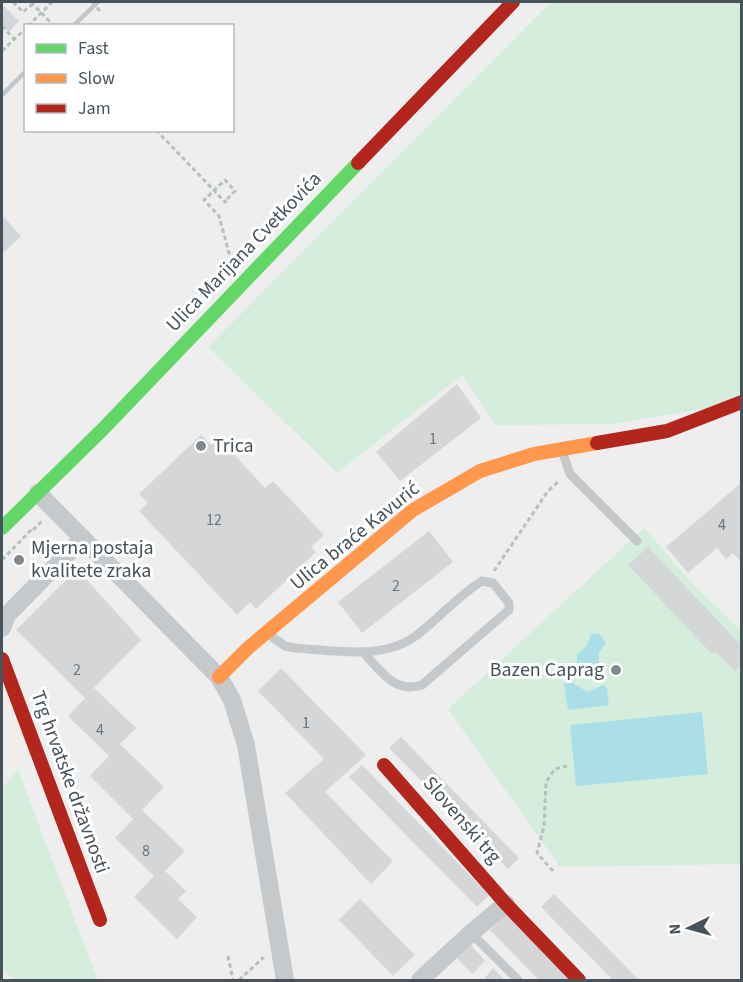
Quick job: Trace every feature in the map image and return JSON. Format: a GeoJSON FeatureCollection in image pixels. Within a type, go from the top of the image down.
{"type":"FeatureCollection","features":[{"type":"Feature","properties":{"kind":"street","name":"Ulica Marijana Cvetkovića"},"geometry":{"type":"LineString","coordinates":[[2,528],[103,429],[513,2]]}},
{"type":"Feature","properties":{"kind":"street","name":"Ulica braće Kavurić"},"geometry":{"type":"LineString","coordinates":[[219,677],[248,648],[268,634],[387,532],[442,491],[480,471],[504,462],[561,449],[667,431],[741,402]]}},
{"type":"Feature","properties":{"kind":"street"},"geometry":{"type":"LineString","coordinates":[[38,493],[219,677],[232,700],[246,745],[285,981]]}},
{"type":"Feature","properties":{"kind":"street"},"geometry":{"type":"LineString","coordinates":[[2,628],[7,615],[83,538]]}},
{"type":"Feature","properties":{"kind":"street","name":"Trg hrvatske državnosti"},"geometry":{"type":"LineString","coordinates":[[2,659],[100,920]]}},
{"type":"Feature","properties":{"kind":"street","name":"Slovenski trg"},"geometry":{"type":"LineString","coordinates":[[384,765],[506,904],[579,981]]}},
{"type":"Feature","properties":{"kind":"street"},"geometry":{"type":"LineString","coordinates":[[420,981],[506,904]]}},
{"type":"Feature","properties":{"kind":"lane"},"geometry":{"type":"LineString","coordinates":[[561,449],[569,471],[637,540]]}},
{"type":"Feature","properties":{"kind":"lane"},"geometry":{"type":"LineString","coordinates":[[268,634],[285,646],[294,648],[363,652],[392,648],[408,641],[479,582],[489,581],[509,603],[509,610],[422,685],[413,688],[393,683],[363,652]]}},
{"type":"Feature","properties":{"kind":"lane"},"geometry":{"type":"LineString","coordinates":[[471,933],[518,981]]}},
{"type":"Feature","properties":{"kind":"path"},"geometry":{"type":"LineString","coordinates":[[13,2],[23,12],[33,2],[52,24]]}},
{"type":"Feature","properties":{"kind":"path"},"geometry":{"type":"LineString","coordinates":[[30,24],[52,2]]}},
{"type":"Feature","properties":{"kind":"path"},"geometry":{"type":"LineString","coordinates":[[92,2],[100,11]]}},
{"type":"Feature","properties":{"kind":"path"},"geometry":{"type":"LineString","coordinates":[[2,26],[14,39]]}},
{"type":"Feature","properties":{"kind":"path"},"geometry":{"type":"LineString","coordinates":[[2,51],[24,30]]}},
{"type":"Feature","properties":{"kind":"path"},"geometry":{"type":"LineString","coordinates":[[158,132],[209,186],[214,191],[225,202],[236,191],[225,180],[215,190],[214,191],[208,196],[204,200],[219,216],[232,264]]}},
{"type":"Feature","properties":{"kind":"path"},"geometry":{"type":"LineString","coordinates":[[489,581],[494,569],[548,491],[569,471]]}},
{"type":"Feature","properties":{"kind":"path"},"geometry":{"type":"LineString","coordinates":[[553,872],[537,853],[544,826],[546,783],[555,769],[567,766]]}},
{"type":"Feature","properties":{"kind":"path"},"geometry":{"type":"LineString","coordinates":[[239,981],[267,954]]}},
{"type":"Feature","properties":{"kind":"path"},"geometry":{"type":"LineString","coordinates":[[228,956],[233,981]]}},
{"type":"Feature","properties":{"kind":"green space"},"geometry":{"type":"Polygon","coordinates":[[[551,2],[741,2],[741,403],[610,424],[496,425],[462,375],[337,473],[208,347],[551,2]]]}},
{"type":"Feature","properties":{"kind":"green space","name":"Bazen Caprag"},"geometry":{"type":"Polygon","coordinates":[[[644,528],[691,582],[741,630],[741,864],[560,867],[448,709],[644,528]]]}},
{"type":"Feature","properties":{"kind":"green space"},"geometry":{"type":"Polygon","coordinates":[[[18,770],[97,978],[95,980],[14,980],[2,969],[2,788],[18,770]]]}},
{"type":"Feature","properties":{"kind":"water"},"geometry":{"type":"Polygon","coordinates":[[[599,633],[606,643],[599,652],[599,664],[591,670],[585,670],[577,664],[577,654],[587,646],[591,634],[599,633]]]}},
{"type":"Feature","properties":{"kind":"water"},"geometry":{"type":"Polygon","coordinates":[[[567,679],[587,692],[603,685],[607,688],[609,705],[568,710],[564,684],[567,679]]]}},
{"type":"Feature","properties":{"kind":"water"},"geometry":{"type":"Polygon","coordinates":[[[702,712],[708,774],[576,786],[570,725],[702,712]]]}},
{"type":"Feature","properties":{"kind":"building"},"geometry":{"type":"Polygon","coordinates":[[[4,6],[19,21],[9,32],[2,24],[4,6]]]}},
{"type":"Feature","properties":{"kind":"building"},"geometry":{"type":"Polygon","coordinates":[[[2,215],[21,236],[2,254],[2,215]]]}},
{"type":"Feature","properties":{"kind":"building"},"geometry":{"type":"Polygon","coordinates":[[[457,384],[481,418],[400,481],[376,452],[457,384]]]}},
{"type":"Feature","properties":{"kind":"building"},"geometry":{"type":"Polygon","coordinates":[[[201,435],[211,445],[219,438],[265,488],[273,481],[324,535],[311,547],[316,552],[256,609],[250,602],[237,615],[139,511],[148,503],[139,494],[201,435]]]}},
{"type":"Feature","properties":{"kind":"building"},"geometry":{"type":"Polygon","coordinates":[[[742,482],[742,563],[733,553],[726,559],[717,548],[688,573],[666,547],[742,482]]]}},
{"type":"Feature","properties":{"kind":"building"},"geometry":{"type":"Polygon","coordinates":[[[429,531],[453,562],[362,633],[338,602],[429,531]]]}},
{"type":"Feature","properties":{"kind":"building"},"geometry":{"type":"Polygon","coordinates":[[[648,547],[742,646],[742,665],[735,671],[715,651],[712,654],[628,565],[648,547]]]}},
{"type":"Feature","properties":{"kind":"building","name":"Mjerna postaja kvalitete zraka"},"geometry":{"type":"Polygon","coordinates":[[[20,553],[26,560],[17,567],[11,560],[20,553]]]}},
{"type":"Feature","properties":{"kind":"building"},"geometry":{"type":"Polygon","coordinates":[[[77,569],[141,640],[94,688],[136,728],[120,744],[164,787],[142,810],[185,851],[165,871],[186,891],[178,899],[197,917],[177,939],[134,897],[154,876],[115,838],[133,819],[90,776],[109,756],[68,716],[85,698],[16,630],[77,569]]]}},
{"type":"Feature","properties":{"kind":"building"},"geometry":{"type":"Polygon","coordinates":[[[281,668],[366,755],[325,792],[393,861],[371,884],[285,793],[324,759],[258,691],[281,668]]]}},
{"type":"Feature","properties":{"kind":"building"},"geometry":{"type":"Polygon","coordinates":[[[401,737],[519,858],[508,869],[389,748],[401,737]]]}},
{"type":"Feature","properties":{"kind":"building"},"geometry":{"type":"Polygon","coordinates":[[[362,765],[489,895],[477,907],[349,777],[362,765]]]}},
{"type":"Feature","properties":{"kind":"building"},"geometry":{"type":"Polygon","coordinates":[[[554,894],[639,980],[613,980],[541,907],[554,894]]]}},
{"type":"Feature","properties":{"kind":"building"},"geometry":{"type":"Polygon","coordinates":[[[360,899],[415,955],[393,976],[339,920],[360,899]]]}},
{"type":"Feature","properties":{"kind":"building"},"geometry":{"type":"Polygon","coordinates":[[[509,912],[575,980],[539,980],[490,930],[509,912]]]}},
{"type":"Feature","properties":{"kind":"building"},"geometry":{"type":"Polygon","coordinates":[[[471,945],[485,961],[472,974],[457,958],[471,945]]]}},
{"type":"Feature","properties":{"kind":"building"},"geometry":{"type":"Polygon","coordinates":[[[493,968],[505,980],[483,980],[493,968]]]}},
{"type":"Feature","properties":{"kind":"railway"},"geometry":{"type":"LineString","coordinates":[[75,24],[98,2]]}},
{"type":"Feature","properties":{"kind":"railway"},"geometry":{"type":"LineString","coordinates":[[2,95],[24,73]]}},
{"type":"Feature","properties":{"kind":"traffic: fast"},"geometry":{"type":"LineString","coordinates":[[2,528],[103,429],[358,163]]}},
{"type":"Feature","properties":{"kind":"traffic: slow"},"geometry":{"type":"LineString","coordinates":[[219,677],[248,648],[413,510],[480,471],[534,454],[597,443]]}},
{"type":"Feature","properties":{"kind":"traffic: jam"},"geometry":{"type":"LineString","coordinates":[[358,163],[513,2]]}},
{"type":"Feature","properties":{"kind":"traffic: jam"},"geometry":{"type":"LineString","coordinates":[[597,443],[667,431],[742,402]]}},
{"type":"Feature","properties":{"kind":"traffic: jam"},"geometry":{"type":"LineString","coordinates":[[2,659],[100,920]]}},
{"type":"Feature","properties":{"kind":"traffic: jam"},"geometry":{"type":"LineString","coordinates":[[384,765],[506,904],[579,980]]}},
{"type":"Feature","properties":{"kind":"place","name":"Trica"},"geometry":{"type":"Point","coordinates":[201,446]}},
{"type":"Feature","properties":{"kind":"place","name":"Mjerna postaja kvalitete zraka"},"geometry":{"type":"Point","coordinates":[19,560]}},
{"type":"Feature","properties":{"kind":"place","name":"Bazen Caprag"},"geometry":{"type":"Point","coordinates":[616,670]}}]}
